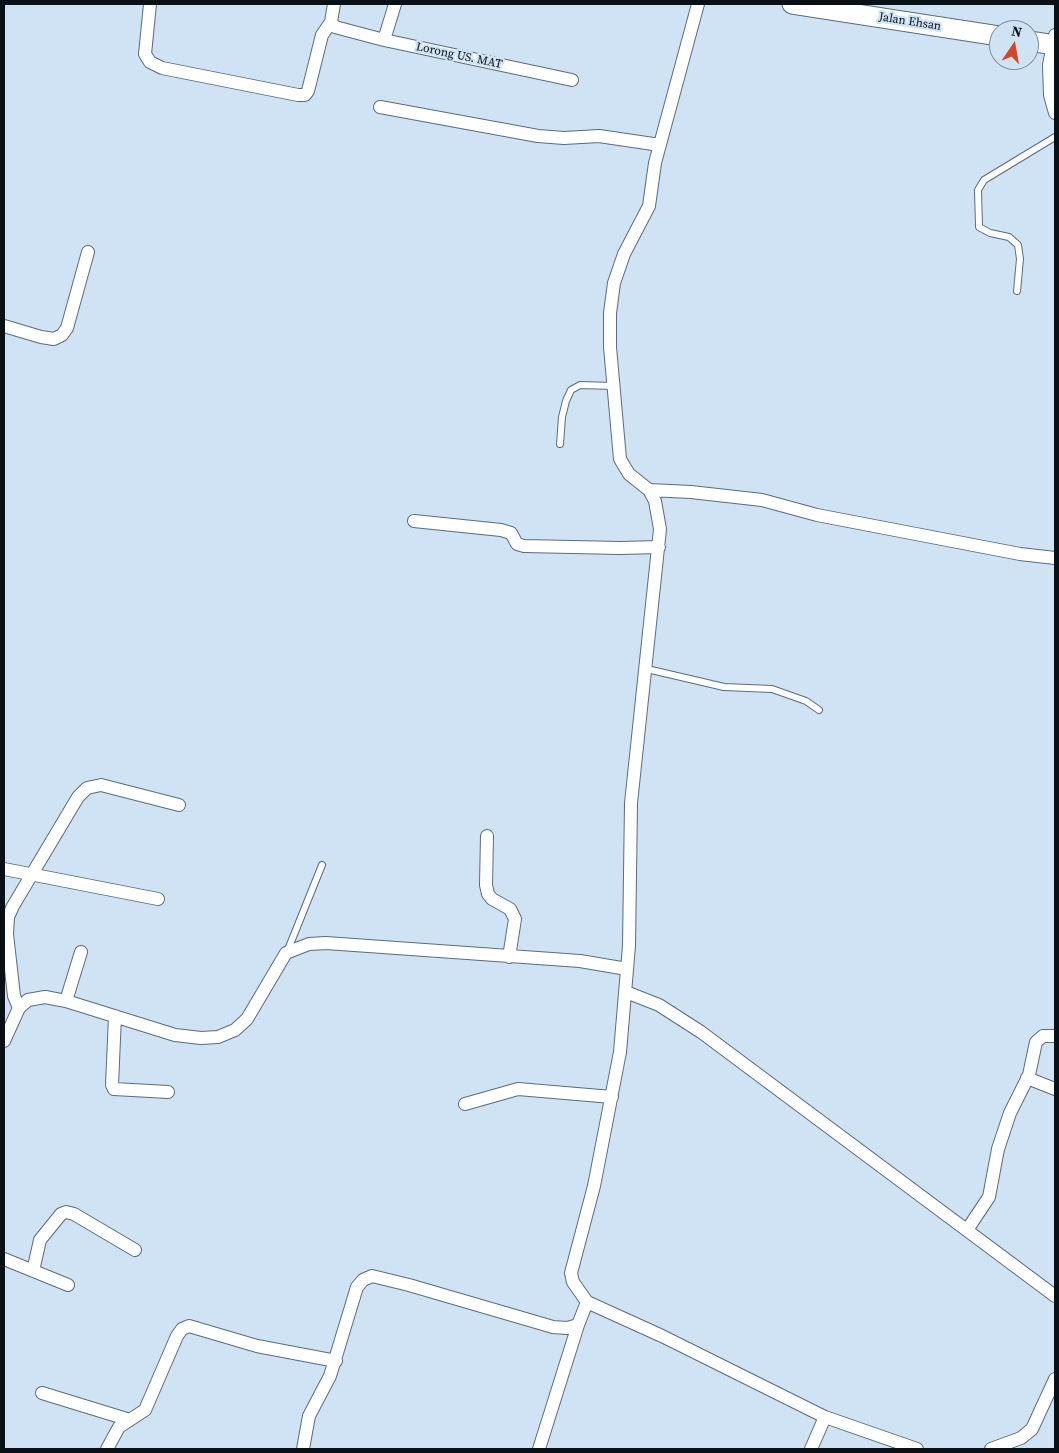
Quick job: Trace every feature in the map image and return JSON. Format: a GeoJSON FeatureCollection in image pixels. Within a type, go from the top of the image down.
{"type":"FeatureCollection","features":[{"type":"Feature","properties":{"kind":"main road","name":"Jalan Ehsan"},"geometry":{"type":"LineString","coordinates":[[792,4],[989,34]]}},
{"type":"Feature","properties":{"kind":"main road"},"geometry":{"type":"LineString","coordinates":[[1039,41],[1054,41]]}},
{"type":"Feature","properties":{"kind":"street"},"geometry":{"type":"LineString","coordinates":[[150,4],[146,54],[150,62],[162,68],[298,95],[305,94],[308,91],[322,35],[331,22],[334,4]]}},
{"type":"Feature","properties":{"kind":"street"},"geometry":{"type":"LineString","coordinates":[[384,40],[395,4]]}},
{"type":"Feature","properties":{"kind":"street"},"geometry":{"type":"LineString","coordinates":[[698,4],[655,163],[649,206],[624,254],[614,282],[610,313],[620,458],[629,474],[649,490],[658,513],[660,547],[631,803],[626,992],[620,1052],[594,1186],[571,1273],[573,1282],[587,1302],[662,1336],[825,1417],[916,1449]]}},
{"type":"Feature","properties":{"kind":"street","name":"Lorong US. MAT"},"geometry":{"type":"LineString","coordinates":[[331,22],[335,26],[384,40],[572,80]]}},
{"type":"Feature","properties":{"kind":"street"},"geometry":{"type":"LineString","coordinates":[[1054,41],[1049,65],[1050,94],[1055,113]]}},
{"type":"Feature","properties":{"kind":"street"},"geometry":{"type":"LineString","coordinates":[[380,107],[538,136],[564,138],[599,136],[660,145]]}},
{"type":"Feature","properties":{"kind":"street"},"geometry":{"type":"LineString","coordinates":[[4,326],[41,337],[54,339],[62,335],[66,328],[88,252]]}},
{"type":"Feature","properties":{"kind":"street"},"geometry":{"type":"LineString","coordinates":[[649,490],[691,492],[762,500],[817,515],[1010,552],[1055,558]]}},
{"type":"Feature","properties":{"kind":"street"},"geometry":{"type":"LineString","coordinates":[[414,521],[501,530],[511,533],[517,544],[524,546],[660,547]]}},
{"type":"Feature","properties":{"kind":"street"},"geometry":{"type":"LineString","coordinates":[[19,1008],[14,996],[7,934],[8,918],[13,906],[78,797],[87,788],[100,785],[179,805]]}},
{"type":"Feature","properties":{"kind":"street"},"geometry":{"type":"LineString","coordinates":[[487,836],[486,886],[488,894],[492,899],[510,909],[516,919],[509,957]]}},
{"type":"Feature","properties":{"kind":"street"},"geometry":{"type":"LineString","coordinates":[[4,870],[158,898]]}},
{"type":"Feature","properties":{"kind":"street"},"geometry":{"type":"LineString","coordinates":[[4,1040],[19,1008],[28,1000],[45,997],[66,1001],[176,1035],[201,1038],[218,1037],[235,1030],[247,1019],[286,953],[309,944],[326,943],[580,961],[627,969]]}},
{"type":"Feature","properties":{"kind":"street"},"geometry":{"type":"LineString","coordinates":[[66,1001],[81,952]]}},
{"type":"Feature","properties":{"kind":"street"},"geometry":{"type":"LineString","coordinates":[[626,992],[659,1005],[701,1032],[1055,1296]]}},
{"type":"Feature","properties":{"kind":"street"},"geometry":{"type":"LineString","coordinates":[[115,1016],[112,1085],[114,1089],[168,1092]]}},
{"type":"Feature","properties":{"kind":"street"},"geometry":{"type":"LineString","coordinates":[[967,1230],[989,1197],[998,1149],[1010,1113],[1028,1078],[1038,1038],[1055,1036]]}},
{"type":"Feature","properties":{"kind":"street"},"geometry":{"type":"LineString","coordinates":[[1028,1078],[1055,1089]]}},
{"type":"Feature","properties":{"kind":"street"},"geometry":{"type":"LineString","coordinates":[[465,1104],[518,1089],[612,1097]]}},
{"type":"Feature","properties":{"kind":"street"},"geometry":{"type":"LineString","coordinates":[[33,1272],[40,1240],[61,1214],[66,1212],[74,1214],[135,1250]]}},
{"type":"Feature","properties":{"kind":"street"},"geometry":{"type":"LineString","coordinates":[[4,1260],[68,1286]]}},
{"type":"Feature","properties":{"kind":"street"},"geometry":{"type":"LineString","coordinates":[[303,1449],[310,1416],[336,1361],[357,1287],[363,1280],[372,1276],[553,1327],[567,1328],[578,1325]]}},
{"type":"Feature","properties":{"kind":"street"},"geometry":{"type":"LineString","coordinates":[[539,1449],[587,1302]]}},
{"type":"Feature","properties":{"kind":"street"},"geometry":{"type":"LineString","coordinates":[[107,1449],[114,1432],[145,1410],[177,1336],[182,1329],[189,1326],[257,1346],[336,1361]]}},
{"type":"Feature","properties":{"kind":"street"},"geometry":{"type":"LineString","coordinates":[[991,1449],[1021,1438],[1032,1429],[1055,1379]]}},
{"type":"Feature","properties":{"kind":"street"},"geometry":{"type":"LineString","coordinates":[[42,1393],[130,1420]]}},
{"type":"Feature","properties":{"kind":"street"},"geometry":{"type":"LineString","coordinates":[[810,1449],[825,1417]]}},
{"type":"Feature","properties":{"kind":"lane"},"geometry":{"type":"LineString","coordinates":[[1017,291],[1020,258],[1018,245],[1009,237],[990,233],[979,227],[978,190],[984,180],[1055,137]]}},
{"type":"Feature","properties":{"kind":"lane"},"geometry":{"type":"LineString","coordinates":[[560,444],[562,417],[571,390],[580,385],[614,386]]}},
{"type":"Feature","properties":{"kind":"lane"},"geometry":{"type":"LineString","coordinates":[[647,669],[724,687],[772,689],[806,700],[819,710]]}},
{"type":"Feature","properties":{"kind":"lane"},"geometry":{"type":"LineString","coordinates":[[286,953],[322,865]]}}]}
